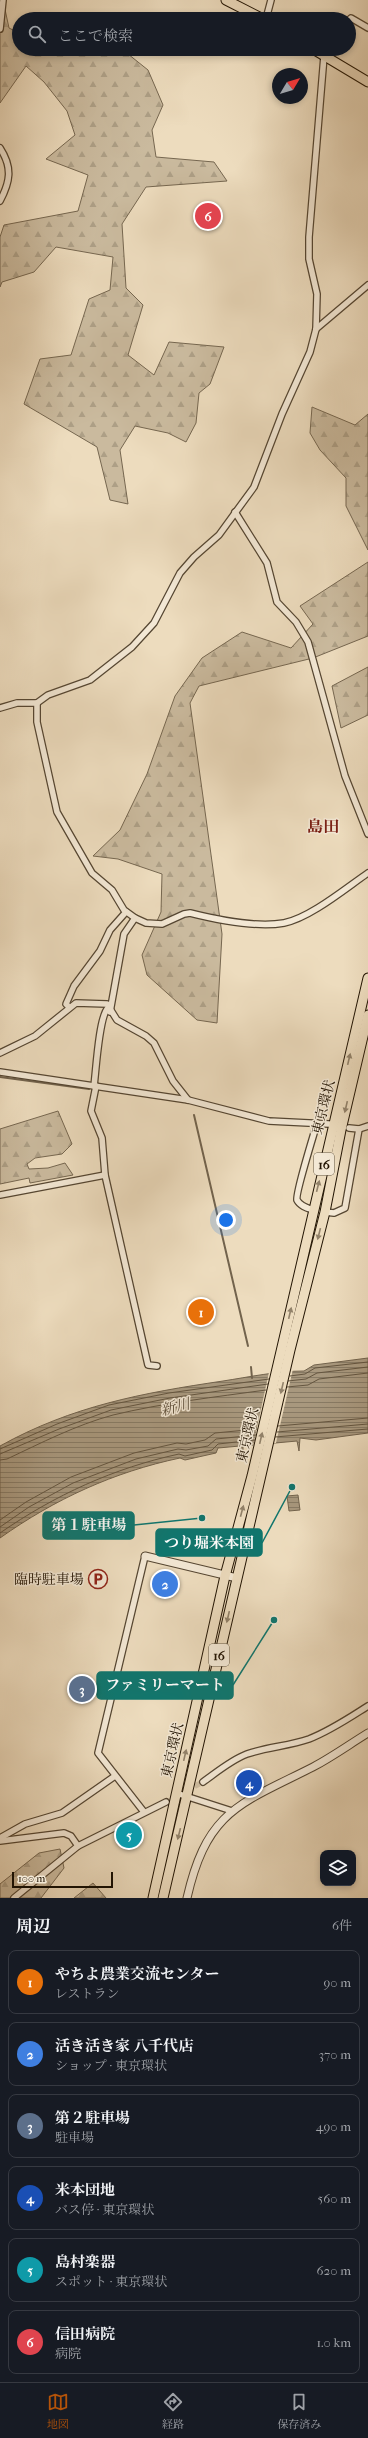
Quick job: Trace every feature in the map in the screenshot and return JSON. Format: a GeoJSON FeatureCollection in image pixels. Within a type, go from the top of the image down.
{"type":"FeatureCollection","features":[{"type":"Feature","properties":{"kind":"main road"},"geometry":{"type":"LineString","coordinates":[[226,0],[250,12]]}},
{"type":"Feature","properties":{"kind":"main road"},"geometry":{"type":"LineString","coordinates":[[332,56],[368,82]]}},
{"type":"Feature","properties":{"kind":"main road","name":"東京環状"},"geometry":{"type":"LineString","coordinates":[[163,1898],[188,1796],[237,1578],[257,1475],[286,1350],[313,1210],[368,978]]}},
{"type":"Feature","properties":{"kind":"main road","name":"東京環状"},"geometry":{"type":"LineString","coordinates":[[286,1350],[325,1212],[341,1130],[368,1015]]}},
{"type":"Feature","properties":{"kind":"main road","name":"東京環状"},"geometry":{"type":"LineString","coordinates":[[153,1898],[225,1576],[257,1475]]}},
{"type":"Feature","properties":{"kind":"street"},"geometry":{"type":"LineString","coordinates":[[0,29],[3,0]]}},
{"type":"Feature","properties":{"kind":"street"},"geometry":{"type":"LineString","coordinates":[[267,12],[271,0]]}},
{"type":"Feature","properties":{"kind":"street"},"geometry":{"type":"LineString","coordinates":[[356,21],[368,28]]}},
{"type":"Feature","properties":{"kind":"street"},"geometry":{"type":"LineString","coordinates":[[0,708],[18,703],[37,703],[48,695],[90,680],[132,647],[154,623],[180,573],[194,556],[219,535],[254,487],[282,414],[310,352],[316,329],[317,294],[309,259],[309,237],[327,56]]}},
{"type":"Feature","properties":{"kind":"street"},"geometry":{"type":"LineString","coordinates":[[0,148],[8,164],[10,173],[6,189],[0,202]]}},
{"type":"Feature","properties":{"kind":"street"},"geometry":{"type":"LineString","coordinates":[[316,329],[368,285]]}},
{"type":"Feature","properties":{"kind":"street"},"geometry":{"type":"LineString","coordinates":[[235,512],[267,563],[277,602],[296,622],[308,642],[345,776],[368,834]]}},
{"type":"Feature","properties":{"kind":"street"},"geometry":{"type":"LineString","coordinates":[[37,703],[37,722],[57,812],[92,873],[112,890],[126,912],[134,918],[146,923],[162,924],[184,914],[190,914],[234,923],[284,923],[297,919],[337,896],[368,873]]}},
{"type":"Feature","properties":{"kind":"street"},"geometry":{"type":"LineString","coordinates":[[69,1007],[66,1004],[74,986],[100,952],[110,930],[126,912]]}},
{"type":"Feature","properties":{"kind":"street"},"geometry":{"type":"LineString","coordinates":[[109,1010],[124,934],[134,918]]}},
{"type":"Feature","properties":{"kind":"street"},"geometry":{"type":"LineString","coordinates":[[0,1053],[34,1036],[69,1007],[83,1002],[106,1004],[117,1020],[146,1036],[154,1043],[173,1082],[188,1100]]}},
{"type":"Feature","properties":{"kind":"street"},"geometry":{"type":"LineString","coordinates":[[109,1010],[105,1010],[102,1023],[91,1111],[102,1138],[105,1175],[148,1365],[157,1366]]}},
{"type":"Feature","properties":{"kind":"street"},"geometry":{"type":"LineString","coordinates":[[0,1072],[188,1100],[269,1121],[329,1124]]}},
{"type":"Feature","properties":{"kind":"street"},"geometry":{"type":"LineString","coordinates":[[313,1210],[302,1206],[297,1200],[297,1191],[313,1141],[317,1123]]}},
{"type":"Feature","properties":{"kind":"street"},"geometry":{"type":"LineString","coordinates":[[349,1128],[359,1129],[368,1126]]}},
{"type":"Feature","properties":{"kind":"street"},"geometry":{"type":"LineString","coordinates":[[325,1212],[334,1213],[345,1208],[359,1129]]}},
{"type":"Feature","properties":{"kind":"street"},"geometry":{"type":"LineString","coordinates":[[0,1195],[105,1175]]}},
{"type":"Feature","properties":{"kind":"street"},"geometry":{"type":"LineString","coordinates":[[144,1812],[98,1753],[145,1556],[237,1578]]}},
{"type":"Feature","properties":{"kind":"street"},"geometry":{"type":"LineString","coordinates":[[203,1782],[229,1763],[247,1754],[284,1747],[309,1739],[325,1732],[368,1706]]}},
{"type":"Feature","properties":{"kind":"street"},"geometry":{"type":"LineString","coordinates":[[187,1898],[197,1860],[204,1846],[216,1827],[232,1811],[250,1797],[314,1766],[368,1733]]}},
{"type":"Feature","properties":{"kind":"street"},"geometry":{"type":"LineString","coordinates":[[0,1839],[24,1824],[62,1813],[115,1776]]}},
{"type":"Feature","properties":{"kind":"street"},"geometry":{"type":"LineString","coordinates":[[176,1793],[232,1811]]}},
{"type":"Feature","properties":{"kind":"street"},"geometry":{"type":"LineString","coordinates":[[14,1898],[78,1846],[166,1802]]}},
{"type":"Feature","properties":{"kind":"street"},"geometry":{"type":"LineString","coordinates":[[0,1839],[64,1833],[72,1836],[78,1846]]}},
{"type":"Feature","properties":{"kind":"green space"},"geometry":{"type":"Polygon","coordinates":[[[0,0],[3,0],[9,28],[12,30],[12,56],[130,56],[148,70],[163,105],[152,130],[156,157],[214,162],[227,181],[146,187],[122,224],[126,288],[143,305],[128,355],[154,375],[169,342],[224,347],[210,384],[199,393],[196,423],[186,442],[168,433],[135,426],[120,450],[128,504],[110,500],[97,447],[24,404],[40,359],[71,355],[89,299],[110,290],[113,257],[56,247],[34,272],[2,282],[0,287],[0,237],[4,225],[78,211],[88,175],[46,159],[75,135],[67,111],[44,82],[26,66],[0,103],[0,0]]]}},
{"type":"Feature","properties":{"kind":"green space"},"geometry":{"type":"Polygon","coordinates":[[[312,407],[355,425],[368,414],[368,550],[346,506],[346,478],[320,450],[310,433],[312,407]]]}},
{"type":"Feature","properties":{"kind":"green space"},"geometry":{"type":"Polygon","coordinates":[[[368,562],[368,636],[313,658],[199,686],[190,703],[222,934],[217,1023],[197,1020],[147,975],[142,955],[161,912],[162,874],[118,859],[93,856],[120,830],[147,774],[175,696],[202,658],[242,632],[291,648],[313,624],[300,606],[368,562]]]}},
{"type":"Feature","properties":{"kind":"green space"},"geometry":{"type":"Polygon","coordinates":[[[368,667],[368,715],[341,728],[332,686],[368,667]]]}},
{"type":"Feature","properties":{"kind":"green space"},"geometry":{"type":"Polygon","coordinates":[[[58,1111],[72,1144],[62,1154],[35,1158],[27,1164],[29,1169],[48,1168],[65,1163],[73,1175],[30,1183],[29,1178],[0,1184],[0,1129],[58,1111]]]}},
{"type":"Feature","properties":{"kind":"green space"},"geometry":{"type":"Polygon","coordinates":[[[60,1849],[64,1868],[41,1898],[0,1898],[0,1884],[39,1853],[60,1849]]]}},
{"type":"Feature","properties":{"kind":"green space"},"geometry":{"type":"Polygon","coordinates":[[[93,1883],[106,1898],[74,1898],[93,1883]]]}},
{"type":"Feature","properties":{"kind":"water","name":"新川"},"geometry":{"type":"Polygon","coordinates":[[[368,1358],[368,1433],[316,1440],[300,1438],[299,1451],[297,1441],[243,1446],[243,1461],[240,1446],[218,1448],[216,1453],[185,1460],[180,1458],[156,1464],[109,1479],[64,1499],[42,1511],[0,1538],[0,1446],[27,1432],[81,1411],[136,1396],[263,1374],[304,1371],[314,1365],[368,1358]]]}},
{"type":"Feature","properties":{"kind":"water"},"geometry":{"type":"Polygon","coordinates":[[[298,1495],[300,1510],[289,1511],[287,1496],[298,1495]]]}},
{"type":"Feature","properties":{"kind":"pier"},"geometry":{"type":"Polygon","coordinates":[[[293,1369],[276,1443],[253,1446],[269,1372],[293,1369]]]}},
{"type":"Feature","properties":{"kind":"waterway"},"geometry":{"type":"LineString","coordinates":[[0,1077],[89,1089]]}},
{"type":"Feature","properties":{"kind":"waterway"},"geometry":{"type":"LineString","coordinates":[[194,1115],[248,1346]]}},
{"type":"Feature","properties":{"kind":"waterway"},"geometry":{"type":"LineString","coordinates":[[251,1367],[252,1378]]}},
{"type":"Feature","properties":{"kind":"tunnel"},"geometry":{"type":"LineString","coordinates":[[187,1790],[203,1782]]}},
{"type":"Feature","properties":{"kind":"place","name":"信田病院"},"geometry":{"type":"Point","coordinates":[208,216]}},
{"type":"Feature","properties":{"kind":"place","name":"やちよ農業交流センター"},"geometry":{"type":"Point","coordinates":[201,1312]}},
{"type":"Feature","properties":{"kind":"place","name":"つり堀米本園"},"geometry":{"type":"Point","coordinates":[292,1487]}},
{"type":"Feature","properties":{"kind":"place","name":"第１駐車場"},"geometry":{"type":"Point","coordinates":[202,1518]}},
{"type":"Feature","properties":{"kind":"place","name":"臨時駐車場"},"geometry":{"type":"Point","coordinates":[98,1579]}},
{"type":"Feature","properties":{"kind":"place","name":"活き活き家 八千代店"},"geometry":{"type":"Point","coordinates":[165,1584]}},
{"type":"Feature","properties":{"kind":"place","name":"ファミリーマート"},"geometry":{"type":"Point","coordinates":[274,1620]}},
{"type":"Feature","properties":{"kind":"place","name":"第２駐車場"},"geometry":{"type":"Point","coordinates":[82,1689]}},
{"type":"Feature","properties":{"kind":"place","name":"米本団地"},"geometry":{"type":"Point","coordinates":[249,1783]}},
{"type":"Feature","properties":{"kind":"place","name":"島村楽器"},"geometry":{"type":"Point","coordinates":[129,1835]}},
{"type":"Feature","properties":{"kind":"district","name":"島田"},"geometry":{"type":"Point","coordinates":[323,826]}}]}
